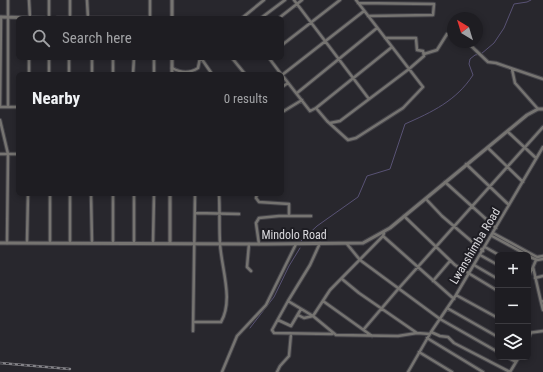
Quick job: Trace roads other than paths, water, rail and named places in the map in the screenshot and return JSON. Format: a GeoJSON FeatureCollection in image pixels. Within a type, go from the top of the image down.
{"type":"FeatureCollection","features":[{"type":"Feature","properties":{"kind":"street"},"geometry":{"type":"LineString","coordinates":[[8,0],[8,107]]}},
{"type":"Feature","properties":{"kind":"street"},"geometry":{"type":"LineString","coordinates":[[29,0],[30,16]]}},
{"type":"Feature","properties":{"kind":"street"},"geometry":{"type":"LineString","coordinates":[[49,0],[49,16]]}},
{"type":"Feature","properties":{"kind":"street"},"geometry":{"type":"LineString","coordinates":[[70,0],[70,16]]}},
{"type":"Feature","properties":{"kind":"street"},"geometry":{"type":"LineString","coordinates":[[88,0],[88,16]]}},
{"type":"Feature","properties":{"kind":"street"},"geometry":{"type":"LineString","coordinates":[[150,0],[150,16]]}},
{"type":"Feature","properties":{"kind":"street"},"geometry":{"type":"LineString","coordinates":[[172,0],[172,16]]}},
{"type":"Feature","properties":{"kind":"street"},"geometry":{"type":"LineString","coordinates":[[244,16],[264,0]]}},
{"type":"Feature","properties":{"kind":"street"},"geometry":{"type":"LineString","coordinates":[[265,16],[285,0]]}},
{"type":"Feature","properties":{"kind":"street"},"geometry":{"type":"LineString","coordinates":[[294,0],[369,99]]}},
{"type":"Feature","properties":{"kind":"street"},"geometry":{"type":"LineString","coordinates":[[282,16],[302,0]]}},
{"type":"Feature","properties":{"kind":"street"},"geometry":{"type":"LineString","coordinates":[[284,43],[340,0]]}},
{"type":"Feature","properties":{"kind":"street"},"geometry":{"type":"LineString","coordinates":[[316,108],[346,139],[352,140],[390,117],[405,106],[423,88],[356,0]]}},
{"type":"Feature","properties":{"kind":"street"},"geometry":{"type":"LineString","coordinates":[[358,3],[434,4],[433,15],[367,16]]}},
{"type":"Feature","properties":{"kind":"street"},"geometry":{"type":"LineString","coordinates":[[284,73],[364,11]]}},
{"type":"Feature","properties":{"kind":"street"},"geometry":{"type":"LineString","coordinates":[[16,17],[0,17],[0,107],[16,107]]}},
{"type":"Feature","properties":{"kind":"street"},"geometry":{"type":"LineString","coordinates":[[297,93],[378,28]]}},
{"type":"Feature","properties":{"kind":"street"},"geometry":{"type":"LineString","coordinates":[[329,123],[340,121],[409,69],[424,54],[437,50],[447,34]]}},
{"type":"Feature","properties":{"kind":"street"},"geometry":{"type":"LineString","coordinates":[[385,38],[415,37],[417,50],[423,51],[424,54]]}},
{"type":"Feature","properties":{"kind":"street"},"geometry":{"type":"LineString","coordinates":[[284,78],[311,112],[392,47]]}},
{"type":"Feature","properties":{"kind":"street"},"geometry":{"type":"LineString","coordinates":[[473,48],[488,62],[496,63],[543,79]]}},
{"type":"Feature","properties":{"kind":"street"},"geometry":{"type":"LineString","coordinates":[[29,60],[29,72]]}},
{"type":"Feature","properties":{"kind":"street"},"geometry":{"type":"LineString","coordinates":[[49,60],[49,72]]}},
{"type":"Feature","properties":{"kind":"street"},"geometry":{"type":"LineString","coordinates":[[69,72],[70,60]]}},
{"type":"Feature","properties":{"kind":"street"},"geometry":{"type":"LineString","coordinates":[[92,60],[92,72]]}},
{"type":"Feature","properties":{"kind":"street"},"geometry":{"type":"LineString","coordinates":[[112,60],[113,72]]}},
{"type":"Feature","properties":{"kind":"street"},"geometry":{"type":"LineString","coordinates":[[133,72],[134,60]]}},
{"type":"Feature","properties":{"kind":"street"},"geometry":{"type":"LineString","coordinates":[[154,60],[154,72]]}},
{"type":"Feature","properties":{"kind":"street"},"geometry":{"type":"LineString","coordinates":[[172,60],[172,72]]}},
{"type":"Feature","properties":{"kind":"street"},"geometry":{"type":"LineString","coordinates":[[189,72],[198,68],[200,60]]}},
{"type":"Feature","properties":{"kind":"street"},"geometry":{"type":"LineString","coordinates":[[202,60],[210,72]]}},
{"type":"Feature","properties":{"kind":"street"},"geometry":{"type":"LineString","coordinates":[[234,60],[243,72]]}},
{"type":"Feature","properties":{"kind":"street"},"geometry":{"type":"LineString","coordinates":[[271,60],[280,72]]}},
{"type":"Feature","properties":{"kind":"street"},"geometry":{"type":"LineString","coordinates":[[172,68],[184,72]]}},
{"type":"Feature","properties":{"kind":"street"},"geometry":{"type":"LineString","coordinates":[[511,69],[515,83],[538,110]]}},
{"type":"Feature","properties":{"kind":"street"},"geometry":{"type":"LineString","coordinates":[[284,86],[288,83]]}},
{"type":"Feature","properties":{"kind":"street"},"geometry":{"type":"LineString","coordinates":[[284,111],[302,100]]}},
{"type":"Feature","properties":{"kind":"street","name":"Mindolo Road"},"geometry":{"type":"LineString","coordinates":[[0,243],[363,243],[383,234],[466,164],[528,115],[543,109]]}},
{"type":"Feature","properties":{"kind":"street"},"geometry":{"type":"LineString","coordinates":[[0,120],[8,154],[7,243]]}},
{"type":"Feature","properties":{"kind":"street"},"geometry":{"type":"LineString","coordinates":[[364,329],[381,308],[455,227],[471,206],[490,187],[543,127]]}},
{"type":"Feature","properties":{"kind":"street"},"geometry":{"type":"LineString","coordinates":[[508,132],[536,158]]}},
{"type":"Feature","properties":{"kind":"street","name":"Lwanshimba Road"},"geometry":{"type":"LineString","coordinates":[[408,372],[430,333],[454,299],[483,251],[543,147]]}},
{"type":"Feature","properties":{"kind":"street"},"geometry":{"type":"LineString","coordinates":[[488,148],[523,182]]}},
{"type":"Feature","properties":{"kind":"street"},"geometry":{"type":"LineString","coordinates":[[0,154],[16,154]]}},
{"type":"Feature","properties":{"kind":"street"},"geometry":{"type":"LineString","coordinates":[[466,164],[510,205]]}},
{"type":"Feature","properties":{"kind":"street"},"geometry":{"type":"LineString","coordinates":[[445,182],[496,228]]}},
{"type":"Feature","properties":{"kind":"street"},"geometry":{"type":"LineString","coordinates":[[27,242],[28,196]]}},
{"type":"Feature","properties":{"kind":"street"},"geometry":{"type":"LineString","coordinates":[[50,196],[50,242]]}},
{"type":"Feature","properties":{"kind":"street"},"geometry":{"type":"LineString","coordinates":[[70,196],[70,242]]}},
{"type":"Feature","properties":{"kind":"street"},"geometry":{"type":"LineString","coordinates":[[91,196],[92,243]]}},
{"type":"Feature","properties":{"kind":"street"},"geometry":{"type":"LineString","coordinates":[[113,196],[113,243]]}},
{"type":"Feature","properties":{"kind":"street"},"geometry":{"type":"LineString","coordinates":[[134,196],[134,242]]}},
{"type":"Feature","properties":{"kind":"street"},"geometry":{"type":"LineString","coordinates":[[153,243],[154,196]]}},
{"type":"Feature","properties":{"kind":"street"},"geometry":{"type":"LineString","coordinates":[[170,196],[170,243]]}},
{"type":"Feature","properties":{"kind":"street"},"geometry":{"type":"LineString","coordinates":[[194,331],[195,196]]}},
{"type":"Feature","properties":{"kind":"street"},"geometry":{"type":"LineString","coordinates":[[194,322],[221,322],[226,301],[220,243],[219,196]]}},
{"type":"Feature","properties":{"kind":"street"},"geometry":{"type":"LineString","coordinates":[[257,196],[257,201],[259,202],[290,204],[289,216]]}},
{"type":"Feature","properties":{"kind":"street"},"geometry":{"type":"LineString","coordinates":[[426,199],[483,251]]}},
{"type":"Feature","properties":{"kind":"street"},"geometry":{"type":"LineString","coordinates":[[195,213],[239,214]]}},
{"type":"Feature","properties":{"kind":"street"},"geometry":{"type":"LineString","coordinates":[[259,244],[256,223],[259,218],[311,216]]}},
{"type":"Feature","properties":{"kind":"street"},"geometry":{"type":"LineString","coordinates":[[404,216],[450,261],[468,274],[495,289]]}},
{"type":"Feature","properties":{"kind":"street"},"geometry":{"type":"LineString","coordinates":[[298,315],[304,318],[313,316],[330,290],[383,234],[454,299]]}},
{"type":"Feature","properties":{"kind":"street"},"geometry":{"type":"LineString","coordinates":[[493,234],[523,252]]}},
{"type":"Feature","properties":{"kind":"street"},"geometry":{"type":"LineString","coordinates":[[493,234],[537,257],[543,257]]}},
{"type":"Feature","properties":{"kind":"street"},"geometry":{"type":"LineString","coordinates":[[222,372],[237,336],[266,305],[296,243]]}},
{"type":"Feature","properties":{"kind":"street"},"geometry":{"type":"LineString","coordinates":[[320,243],[310,265],[288,301],[273,332],[291,334],[373,336],[398,336],[417,333],[430,333],[448,337],[454,343],[510,372],[516,362],[513,360]]}},
{"type":"Feature","properties":{"kind":"street"},"geometry":{"type":"LineString","coordinates":[[249,244],[247,267],[251,271]]}},
{"type":"Feature","properties":{"kind":"street"},"geometry":{"type":"LineString","coordinates":[[347,244],[360,260],[440,318],[495,350]]}},
{"type":"Feature","properties":{"kind":"street"},"geometry":{"type":"LineString","coordinates":[[485,247],[495,253]]}},
{"type":"Feature","properties":{"kind":"street"},"geometry":{"type":"LineString","coordinates":[[480,255],[495,263]]}},
{"type":"Feature","properties":{"kind":"street"},"geometry":{"type":"LineString","coordinates":[[531,257],[536,260]]}},
{"type":"Feature","properties":{"kind":"street"},"geometry":{"type":"LineString","coordinates":[[531,271],[536,260],[543,257]]}},
{"type":"Feature","properties":{"kind":"street"},"geometry":{"type":"LineString","coordinates":[[433,281],[450,261]]}},
{"type":"Feature","properties":{"kind":"street"},"geometry":{"type":"LineString","coordinates":[[474,265],[495,278]]}},
{"type":"Feature","properties":{"kind":"street"},"geometry":{"type":"LineString","coordinates":[[533,267],[543,310]]}},
{"type":"Feature","properties":{"kind":"street"},"geometry":{"type":"LineString","coordinates":[[536,278],[543,276]]}},
{"type":"Feature","properties":{"kind":"street"},"geometry":{"type":"LineString","coordinates":[[342,279],[417,333]]}},
{"type":"Feature","properties":{"kind":"street"},"geometry":{"type":"LineString","coordinates":[[456,295],[495,316]]}},
{"type":"Feature","properties":{"kind":"street"},"geometry":{"type":"LineString","coordinates":[[288,301],[313,316],[333,334]]}},
{"type":"Feature","properties":{"kind":"street"},"geometry":{"type":"LineString","coordinates":[[323,301],[373,336]]}},
{"type":"Feature","properties":{"kind":"street"},"geometry":{"type":"LineString","coordinates":[[447,308],[495,335]]}},
{"type":"Feature","properties":{"kind":"street"},"geometry":{"type":"LineString","coordinates":[[278,320],[291,326],[301,309]]}},
{"type":"Feature","properties":{"kind":"street"},"geometry":{"type":"LineString","coordinates":[[531,333],[543,330]]}},
{"type":"Feature","properties":{"kind":"street"},"geometry":{"type":"LineString","coordinates":[[277,372],[289,356],[291,334]]}},
{"type":"Feature","properties":{"kind":"street"},"geometry":{"type":"LineString","coordinates":[[427,338],[483,372]]}},
{"type":"Feature","properties":{"kind":"street"},"geometry":{"type":"LineString","coordinates":[[419,352],[452,372]]}},
{"type":"Feature","properties":{"kind":"waterway"},"geometry":{"type":"LineString","coordinates":[[301,241],[317,226],[358,197],[367,176],[390,169],[405,124],[443,105],[459,92],[473,75],[469,64],[470,59],[475,55],[481,54],[494,43],[504,28],[514,4],[531,0]]}},
{"type":"Feature","properties":{"kind":"waterway"},"geometry":{"type":"LineString","coordinates":[[250,328],[274,297],[289,266],[300,248]]}},
{"type":"Feature","properties":{"kind":"railway"},"geometry":{"type":"LineString","coordinates":[[0,363],[70,369]]}}]}
